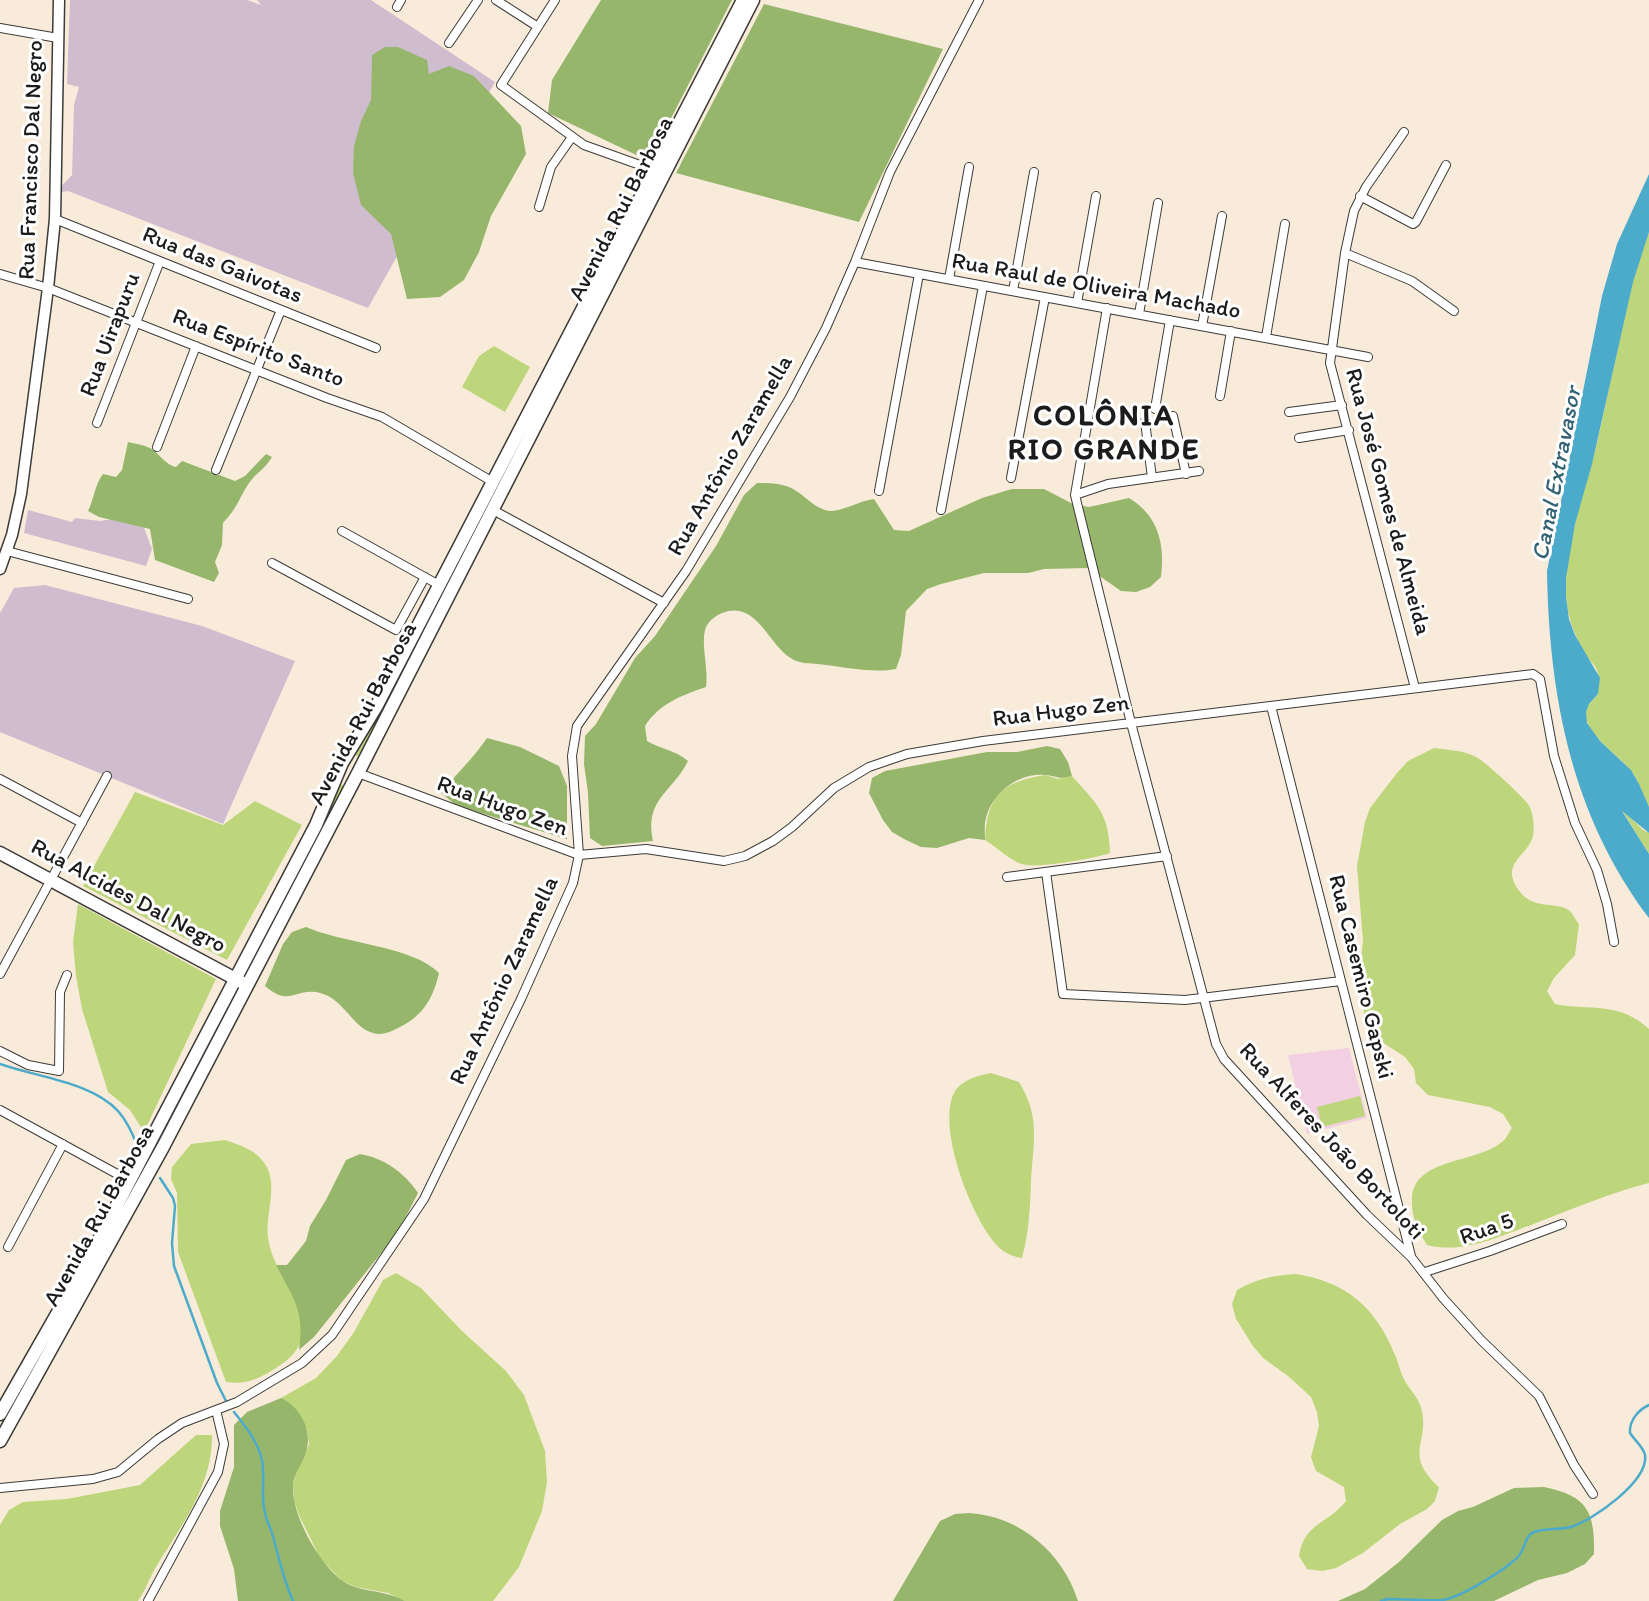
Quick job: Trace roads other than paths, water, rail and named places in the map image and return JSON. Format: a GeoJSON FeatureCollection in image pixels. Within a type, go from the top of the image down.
{"type":"FeatureCollection","features":[{"type":"Feature","properties":{"kind":"main road","name":"Avenida Rui Barbosa"},"geometry":{"type":"LineString","coordinates":[[241,982],[322,812],[341,765],[365,728],[743,0]]}},
{"type":"Feature","properties":{"kind":"main road","name":"Avenida Rui Barbosa"},"geometry":{"type":"LineString","coordinates":[[0,1441],[241,982],[357,775],[753,0]]}},
{"type":"Feature","properties":{"kind":"main road"},"geometry":{"type":"LineString","coordinates":[[341,765],[343,777],[349,779],[357,775]]}},
{"type":"Feature","properties":{"kind":"main road","name":"Rua Alcides Dal Negro"},"geometry":{"type":"LineString","coordinates":[[0,853],[241,982]]}},
{"type":"Feature","properties":{"kind":"main road","name":"Avenida Rui Barbosa"},"geometry":{"type":"LineString","coordinates":[[0,1414],[34,1351],[79,1278],[130,1181],[143,1170]]}},
{"type":"Feature","properties":{"kind":"street","name":"Rua Francisco Dal Negro"},"geometry":{"type":"LineString","coordinates":[[0,569],[23,484],[48,288],[55,219],[59,0]]}},
{"type":"Feature","properties":{"kind":"street"},"geometry":{"type":"LineString","coordinates":[[449,43],[478,0]]}},
{"type":"Feature","properties":{"kind":"street"},"geometry":{"type":"LineString","coordinates":[[496,0],[538,27]]}},
{"type":"Feature","properties":{"kind":"street"},"geometry":{"type":"LineString","coordinates":[[555,0],[500,85],[572,137],[596,150],[654,170]]}},
{"type":"Feature","properties":{"kind":"street","name":"Rua Antônio Zaramella"},"geometry":{"type":"LineString","coordinates":[[0,1488],[93,1479],[118,1472],[169,1431],[250,1395],[302,1363],[331,1335],[412,1220],[525,991],[573,883],[579,855],[572,756],[577,726],[664,603],[790,397],[826,328],[890,172],[979,0]]}},
{"type":"Feature","properties":{"kind":"street"},"geometry":{"type":"LineString","coordinates":[[0,28],[58,38]]}},
{"type":"Feature","properties":{"kind":"street","name":"Rua José Gomes de Almeida"},"geometry":{"type":"LineString","coordinates":[[1404,132],[1360,196],[1354,211],[1331,349],[1331,372],[1349,430],[1415,688]]}},
{"type":"Feature","properties":{"kind":"street"},"geometry":{"type":"LineString","coordinates":[[539,207],[551,167],[572,137]]}},
{"type":"Feature","properties":{"kind":"street"},"geometry":{"type":"LineString","coordinates":[[1360,196],[1413,224],[1447,165]]}},
{"type":"Feature","properties":{"kind":"street"},"geometry":{"type":"LineString","coordinates":[[949,279],[969,167]]}},
{"type":"Feature","properties":{"kind":"street"},"geometry":{"type":"LineString","coordinates":[[1013,291],[1034,172]]}},
{"type":"Feature","properties":{"kind":"street"},"geometry":{"type":"LineString","coordinates":[[1077,303],[1096,196]]}},
{"type":"Feature","properties":{"kind":"street"},"geometry":{"type":"LineString","coordinates":[[1139,314],[1158,203]]}},
{"type":"Feature","properties":{"kind":"street"},"geometry":{"type":"LineString","coordinates":[[1202,326],[1222,216]]}},
{"type":"Feature","properties":{"kind":"street","name":"Rua das Gaivotas"},"geometry":{"type":"LineString","coordinates":[[55,219],[376,348]]}},
{"type":"Feature","properties":{"kind":"street"},"geometry":{"type":"LineString","coordinates":[[1266,337],[1286,224]]}},
{"type":"Feature","properties":{"kind":"street"},"geometry":{"type":"LineString","coordinates":[[1345,253],[1412,281],[1454,311]]}},
{"type":"Feature","properties":{"kind":"street","name":"Rua Uirapuru"},"geometry":{"type":"LineString","coordinates":[[97,423],[160,261]]}},
{"type":"Feature","properties":{"kind":"street","name":"Rua Raul de Oliveira Machado"},"geometry":{"type":"LineString","coordinates":[[855,262],[1368,357]]}},
{"type":"Feature","properties":{"kind":"street","name":"Rua Espírito Santo"},"geometry":{"type":"LineString","coordinates":[[0,274],[48,288],[382,417],[493,482]]}},
{"type":"Feature","properties":{"kind":"street"},"geometry":{"type":"LineString","coordinates":[[879,491],[919,274]]}},
{"type":"Feature","properties":{"kind":"street"},"geometry":{"type":"LineString","coordinates":[[941,510],[983,286]]}},
{"type":"Feature","properties":{"kind":"street"},"geometry":{"type":"LineString","coordinates":[[1012,478],[1045,297]]}},
{"type":"Feature","properties":{"kind":"street"},"geometry":{"type":"LineString","coordinates":[[1075,495],[1107,308]]}},
{"type":"Feature","properties":{"kind":"street"},"geometry":{"type":"LineString","coordinates":[[216,470],[281,310]]}},
{"type":"Feature","properties":{"kind":"street"},"geometry":{"type":"LineString","coordinates":[[1155,408],[1170,320]]}},
{"type":"Feature","properties":{"kind":"street"},"geometry":{"type":"LineString","coordinates":[[1220,396],[1231,331]]}},
{"type":"Feature","properties":{"kind":"street"},"geometry":{"type":"LineString","coordinates":[[156,447],[196,346]]}},
{"type":"Feature","properties":{"kind":"street"},"geometry":{"type":"LineString","coordinates":[[1289,412],[1342,405]]}},
{"type":"Feature","properties":{"kind":"street"},"geometry":{"type":"LineString","coordinates":[[1173,415],[1186,474]]}},
{"type":"Feature","properties":{"kind":"street"},"geometry":{"type":"LineString","coordinates":[[1144,421],[1152,478]]}},
{"type":"Feature","properties":{"kind":"street"},"geometry":{"type":"LineString","coordinates":[[1299,438],[1349,430]]}},
{"type":"Feature","properties":{"kind":"street"},"geometry":{"type":"LineString","coordinates":[[1075,495],[1097,486],[1199,471]]}},
{"type":"Feature","properties":{"kind":"street","name":"Rua Alferes João Bortoloti"},"geometry":{"type":"LineString","coordinates":[[1075,495],[1131,723],[1216,1044],[1224,1059],[1367,1215],[1411,1257],[1443,1298],[1539,1396],[1574,1465],[1593,1494]]}},
{"type":"Feature","properties":{"kind":"street"},"geometry":{"type":"LineString","coordinates":[[492,510],[664,603]]}},
{"type":"Feature","properties":{"kind":"street"},"geometry":{"type":"LineString","coordinates":[[342,531],[439,585]]}},
{"type":"Feature","properties":{"kind":"street"},"geometry":{"type":"LineString","coordinates":[[7,551],[188,599]]}},
{"type":"Feature","properties":{"kind":"street"},"geometry":{"type":"LineString","coordinates":[[272,563],[396,630],[425,577]]}},
{"type":"Feature","properties":{"kind":"street","name":"Rua Hugo Zen"},"geometry":{"type":"LineString","coordinates":[[357,775],[579,855],[646,849],[733,860],[759,850],[783,834],[844,780],[887,760],[954,745],[1533,674],[1540,679],[1554,756],[1576,823],[1597,870],[1614,942]]}},
{"type":"Feature","properties":{"kind":"street","name":"Rua Casemiro Gapski"},"geometry":{"type":"LineString","coordinates":[[1271,706],[1411,1257]]}},
{"type":"Feature","properties":{"kind":"street"},"geometry":{"type":"LineString","coordinates":[[0,974],[107,776]]}},
{"type":"Feature","properties":{"kind":"street"},"geometry":{"type":"LineString","coordinates":[[0,779],[82,824]]}},
{"type":"Feature","properties":{"kind":"street"},"geometry":{"type":"LineString","coordinates":[[1007,877],[1167,856]]}},
{"type":"Feature","properties":{"kind":"street"},"geometry":{"type":"LineString","coordinates":[[1046,872],[1063,994],[1161,1000],[1204,998],[1341,981]]}},
{"type":"Feature","properties":{"kind":"street"},"geometry":{"type":"LineString","coordinates":[[0,1051],[28,1065],[59,1071],[59,996],[67,975]]}},
{"type":"Feature","properties":{"kind":"street"},"geometry":{"type":"LineString","coordinates":[[0,1111],[130,1181]]}},
{"type":"Feature","properties":{"kind":"street"},"geometry":{"type":"LineString","coordinates":[[8,1247],[63,1144]]}},
{"type":"Feature","properties":{"kind":"street","name":"Rua 5"},"geometry":{"type":"LineString","coordinates":[[1424,1272],[1562,1224]]}},
{"type":"Feature","properties":{"kind":"street"},"geometry":{"type":"LineString","coordinates":[[148,1601],[218,1472],[224,1444],[216,1410]]}},
{"type":"Feature","properties":{"kind":"water"},"geometry":{"type":"Polygon","coordinates":[[[1649,174],[1649,232],[1633,282],[1592,464],[1575,524],[1566,578],[1566,597],[1569,619],[1575,635],[1600,678],[1598,694],[1586,712],[1587,723],[1600,741],[1631,770],[1649,807],[1649,833],[1622,811],[1649,854],[1649,918],[1623,879],[1601,838],[1583,797],[1570,754],[1553,664],[1547,571],[1602,296],[1617,244],[1649,174]]]}},
{"type":"Feature","properties":{"kind":"waterway"},"geometry":{"type":"LineString","coordinates":[[0,1064],[94,1093],[118,1111],[137,1145]]}},
{"type":"Feature","properties":{"kind":"waterway"},"geometry":{"type":"LineString","coordinates":[[160,1178],[175,1206],[172,1243],[174,1266],[226,1401]]}},
{"type":"Feature","properties":{"kind":"waterway"},"geometry":{"type":"LineString","coordinates":[[1381,1601],[1450,1598],[1481,1583],[1510,1563],[1520,1555],[1528,1537],[1534,1532],[1571,1527],[1605,1508],[1629,1487],[1644,1465],[1644,1452],[1630,1429],[1635,1416],[1649,1405]]}},
{"type":"Feature","properties":{"kind":"waterway"},"geometry":{"type":"LineString","coordinates":[[234,1412],[249,1432],[260,1454],[266,1516],[293,1601]]}},
{"type":"Feature","properties":{"kind":"district","name":"COLÔNIA RIO GRANDE"},"geometry":{"type":"Point","coordinates":[1104,434]}},
{"type":"Feature","properties":{"kind":"water label","name":"Canal Extravasor"},"geometry":{"type":"Point","coordinates":[1558,474]}}]}
